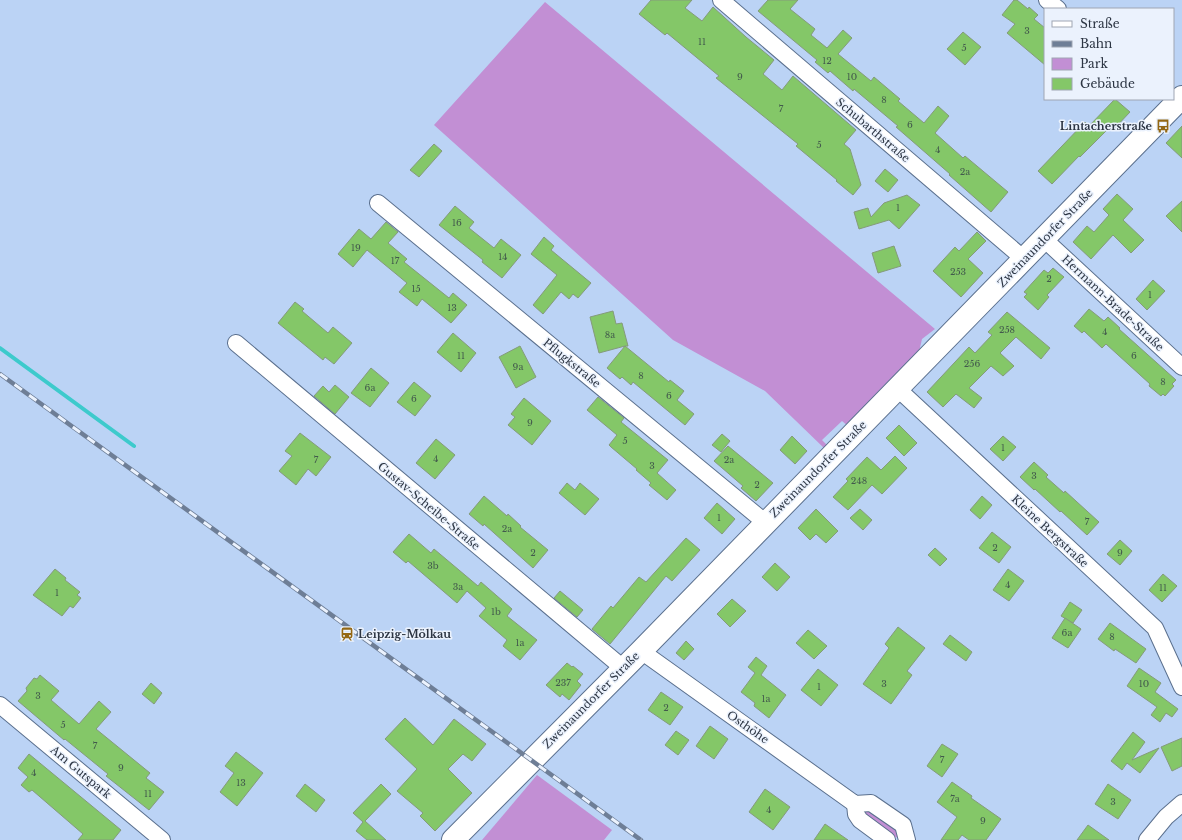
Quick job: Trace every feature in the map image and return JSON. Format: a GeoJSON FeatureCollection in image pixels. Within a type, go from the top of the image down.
{"type":"FeatureCollection","features":[{"type":"Feature","properties":{"kind":"street","name":"Schubarthstraße"},"geometry":{"type":"LineString","coordinates":[[721,0],[1024,259]]}},
{"type":"Feature","properties":{"kind":"street"},"geometry":{"type":"LineString","coordinates":[[1047,0],[1057,8]]}},
{"type":"Feature","properties":{"kind":"street","name":"Zweinaundorfer Straße"},"geometry":{"type":"LineString","coordinates":[[453,840],[898,389],[1044,239],[1176,100]]}},
{"type":"Feature","properties":{"kind":"street","name":"Pflugkstraße"},"geometry":{"type":"LineString","coordinates":[[378,203],[766,522]]}},
{"type":"Feature","properties":{"kind":"street","name":"Hermann-Brade-Straße"},"geometry":{"type":"LineString","coordinates":[[1044,239],[1182,367]]}},
{"type":"Feature","properties":{"kind":"street","name":"Gustav-Scheibe-Straße"},"geometry":{"type":"LineString","coordinates":[[236,343],[623,668]]}},
{"type":"Feature","properties":{"kind":"street","name":"Kleine Bergstraße"},"geometry":{"type":"LineString","coordinates":[[898,389],[1155,628],[1182,687]]}},
{"type":"Feature","properties":{"kind":"street","name":"Osthöhe"},"geometry":{"type":"LineString","coordinates":[[641,651],[855,804]]}},
{"type":"Feature","properties":{"kind":"street","name":"Am Gutspark"},"geometry":{"type":"LineString","coordinates":[[0,705],[162,840]]}},
{"type":"Feature","properties":{"kind":"street"},"geometry":{"type":"LineString","coordinates":[[887,840],[860,820],[856,814],[855,804],[871,803],[902,825],[907,840]]}},
{"type":"Feature","properties":{"kind":"street"},"geometry":{"type":"LineString","coordinates":[[1147,840],[1166,817],[1182,803]]}},
{"type":"Feature","properties":{"kind":"green space"},"geometry":{"type":"Polygon","coordinates":[[[545,2],[935,329],[922,339],[918,356],[849,427],[842,421],[822,440],[827,445],[825,449],[765,391],[673,340],[434,125],[545,2]]]}},
{"type":"Feature","properties":{"kind":"green space"},"geometry":{"type":"Polygon","coordinates":[[[537,775],[612,830],[604,840],[482,840],[537,775]]]}},
{"type":"Feature","properties":{"kind":"green space"},"geometry":{"type":"Polygon","coordinates":[[[865,808],[898,827],[900,836],[894,838],[864,818],[863,810],[865,808]]]}},
{"type":"Feature","properties":{"kind":"building"},"geometry":{"type":"Polygon","coordinates":[[[651,0],[692,0],[685,8],[702,21],[713,7],[774,60],[763,74],[782,90],[793,76],[856,130],[844,144],[850,149],[861,185],[853,195],[796,146],[798,144],[716,78],[719,76],[667,33],[665,35],[639,14],[651,0]]]}},
{"type":"Feature","properties":{"kind":"building"},"geometry":{"type":"Polygon","coordinates":[[[768,0],[798,0],[790,9],[815,29],[811,35],[827,48],[843,30],[852,38],[838,54],[871,81],[874,77],[900,99],[898,101],[924,123],[938,106],[949,116],[935,133],[963,158],[965,156],[1008,192],[991,212],[896,127],[898,126],[854,89],[853,91],[830,71],[828,73],[815,62],[817,60],[758,11],[768,0]]]}},
{"type":"Feature","properties":{"kind":"building"},"geometry":{"type":"Polygon","coordinates":[[[1014,0],[1017,0],[1028,9],[1029,7],[1038,15],[1034,19],[1044,27],[1044,64],[1007,33],[1015,24],[1002,15],[1014,0]]]}},
{"type":"Feature","properties":{"kind":"building"},"geometry":{"type":"Polygon","coordinates":[[[963,32],[981,47],[965,65],[947,49],[963,32]]]}},
{"type":"Feature","properties":{"kind":"building"},"geometry":{"type":"Polygon","coordinates":[[[1114,100],[1116,100],[1130,112],[1113,130],[1110,127],[1052,184],[1038,171],[1085,122],[1089,126],[1114,100]]]}},
{"type":"Feature","properties":{"kind":"building"},"geometry":{"type":"Polygon","coordinates":[[[1182,126],[1182,158],[1166,143],[1182,126]]]}},
{"type":"Feature","properties":{"kind":"building"},"geometry":{"type":"Polygon","coordinates":[[[434,144],[442,151],[419,177],[410,170],[434,144]]]}},
{"type":"Feature","properties":{"kind":"building"},"geometry":{"type":"Polygon","coordinates":[[[885,169],[898,180],[888,192],[875,181],[885,169]]]}},
{"type":"Feature","properties":{"kind":"building"},"geometry":{"type":"Polygon","coordinates":[[[1117,194],[1133,209],[1123,220],[1144,240],[1131,253],[1113,235],[1091,259],[1073,242],[1087,226],[1094,232],[1109,215],[1103,209],[1117,194]]]}},
{"type":"Feature","properties":{"kind":"building"},"geometry":{"type":"Polygon","coordinates":[[[907,195],[920,205],[899,229],[889,220],[859,229],[854,212],[868,208],[871,217],[884,203],[907,195]]]}},
{"type":"Feature","properties":{"kind":"building"},"geometry":{"type":"Polygon","coordinates":[[[1182,201],[1182,232],[1166,216],[1182,201]]]}},
{"type":"Feature","properties":{"kind":"building"},"geometry":{"type":"Polygon","coordinates":[[[455,206],[474,222],[469,228],[494,248],[501,239],[521,255],[502,278],[482,262],[483,260],[439,225],[455,206]]]}},
{"type":"Feature","properties":{"kind":"building"},"geometry":{"type":"Polygon","coordinates":[[[386,222],[398,232],[388,243],[407,259],[404,262],[449,298],[453,293],[467,305],[451,323],[422,299],[417,306],[399,292],[407,283],[367,250],[353,267],[338,254],[359,229],[371,239],[386,222]]]}},
{"type":"Feature","properties":{"kind":"building"},"geometry":{"type":"Polygon","coordinates":[[[977,232],[986,241],[968,259],[983,273],[961,297],[933,271],[955,247],[959,251],[977,232]]]}},
{"type":"Feature","properties":{"kind":"building"},"geometry":{"type":"Polygon","coordinates":[[[544,237],[554,246],[551,250],[591,283],[578,298],[573,294],[569,299],[561,292],[543,314],[533,305],[557,275],[531,254],[544,237]]]}},
{"type":"Feature","properties":{"kind":"building"},"geometry":{"type":"Polygon","coordinates":[[[894,246],[901,266],[878,273],[872,253],[894,246]]]}},
{"type":"Feature","properties":{"kind":"building"},"geometry":{"type":"Polygon","coordinates":[[[1053,268],[1064,277],[1047,295],[1049,297],[1038,310],[1024,297],[1027,294],[1024,292],[1044,270],[1048,273],[1053,268]]]}},
{"type":"Feature","properties":{"kind":"building"},"geometry":{"type":"Polygon","coordinates":[[[1153,280],[1165,291],[1147,310],[1136,299],[1153,280]]]}},
{"type":"Feature","properties":{"kind":"building"},"geometry":{"type":"Polygon","coordinates":[[[295,302],[304,309],[302,311],[328,333],[333,327],[352,343],[334,364],[325,357],[323,360],[278,323],[295,302]]]}},
{"type":"Feature","properties":{"kind":"building"},"geometry":{"type":"Polygon","coordinates":[[[1089,309],[1104,321],[1108,317],[1120,328],[1119,329],[1176,380],[1172,384],[1174,386],[1165,396],[1163,394],[1161,396],[1149,386],[1150,384],[1106,344],[1102,348],[1084,331],[1082,333],[1074,326],[1089,309]]]}},
{"type":"Feature","properties":{"kind":"building"},"geometry":{"type":"Polygon","coordinates":[[[613,311],[616,324],[622,323],[628,346],[599,353],[590,317],[613,311]]]}},
{"type":"Feature","properties":{"kind":"building"},"geometry":{"type":"Polygon","coordinates":[[[1007,312],[1050,348],[1041,359],[1016,337],[1000,353],[1014,366],[1003,376],[991,366],[969,388],[982,398],[974,408],[956,394],[943,407],[927,392],[969,347],[975,353],[992,335],[988,332],[1007,312]]]}},
{"type":"Feature","properties":{"kind":"building"},"geometry":{"type":"Polygon","coordinates":[[[453,333],[476,353],[461,372],[437,352],[453,333]]]}},
{"type":"Feature","properties":{"kind":"building"},"geometry":{"type":"Polygon","coordinates":[[[520,346],[536,377],[516,388],[499,357],[520,346]]]}},
{"type":"Feature","properties":{"kind":"building"},"geometry":{"type":"Polygon","coordinates":[[[625,346],[669,382],[670,380],[684,391],[677,400],[694,414],[685,425],[633,382],[631,385],[622,377],[620,379],[607,368],[625,346]]]}},
{"type":"Feature","properties":{"kind":"building"},"geometry":{"type":"Polygon","coordinates":[[[371,368],[389,383],[370,407],[351,393],[371,368]]]}},
{"type":"Feature","properties":{"kind":"building"},"geometry":{"type":"Polygon","coordinates":[[[414,382],[431,396],[415,416],[397,402],[414,382]]]}},
{"type":"Feature","properties":{"kind":"building"},"geometry":{"type":"Polygon","coordinates":[[[335,385],[349,397],[335,414],[314,396],[323,386],[329,392],[335,385]]]}},
{"type":"Feature","properties":{"kind":"building"},"geometry":{"type":"Polygon","coordinates":[[[598,397],[624,418],[621,422],[668,460],[657,473],[676,490],[667,500],[649,485],[651,483],[636,470],[637,469],[609,445],[617,435],[587,410],[598,397]]]}},
{"type":"Feature","properties":{"kind":"building"},"geometry":{"type":"Polygon","coordinates":[[[524,398],[551,421],[532,445],[508,425],[515,417],[511,414],[524,398]]]}},
{"type":"Feature","properties":{"kind":"building"},"geometry":{"type":"Polygon","coordinates":[[[899,425],[917,443],[904,456],[886,438],[899,425]]]}},
{"type":"Feature","properties":{"kind":"building"},"geometry":{"type":"Polygon","coordinates":[[[300,433],[331,457],[316,476],[308,469],[296,485],[279,471],[292,456],[285,451],[300,433]]]}},
{"type":"Feature","properties":{"kind":"building"},"geometry":{"type":"Polygon","coordinates":[[[722,434],[730,441],[721,452],[712,445],[722,434]]]}},
{"type":"Feature","properties":{"kind":"building"},"geometry":{"type":"Polygon","coordinates":[[[792,436],[807,451],[795,464],[780,450],[792,436]]]}},
{"type":"Feature","properties":{"kind":"building"},"geometry":{"type":"Polygon","coordinates":[[[1003,436],[1016,447],[1003,461],[990,449],[1003,436]]]}},
{"type":"Feature","properties":{"kind":"building"},"geometry":{"type":"Polygon","coordinates":[[[436,439],[455,455],[435,479],[416,463],[436,439]]]}},
{"type":"Feature","properties":{"kind":"building"},"geometry":{"type":"Polygon","coordinates":[[[728,446],[773,483],[756,501],[741,488],[743,486],[714,461],[728,446]]]}},
{"type":"Feature","properties":{"kind":"building"},"geometry":{"type":"Polygon","coordinates":[[[895,456],[907,468],[882,494],[872,485],[848,510],[833,497],[848,481],[846,479],[867,457],[881,470],[895,456]]]}},
{"type":"Feature","properties":{"kind":"building"},"geometry":{"type":"Polygon","coordinates":[[[1034,462],[1048,475],[1046,477],[1064,493],[1065,491],[1099,522],[1087,535],[1020,477],[1034,462]]]}},
{"type":"Feature","properties":{"kind":"building"},"geometry":{"type":"Polygon","coordinates":[[[567,483],[575,490],[580,483],[599,499],[585,515],[559,493],[567,483]]]}},
{"type":"Feature","properties":{"kind":"building"},"geometry":{"type":"Polygon","coordinates":[[[484,496],[507,516],[508,514],[521,526],[520,527],[548,550],[533,568],[484,524],[483,526],[469,514],[484,496]]]}},
{"type":"Feature","properties":{"kind":"building"},"geometry":{"type":"Polygon","coordinates":[[[982,496],[992,505],[980,519],[970,510],[982,496]]]}},
{"type":"Feature","properties":{"kind":"building"},"geometry":{"type":"Polygon","coordinates":[[[717,503],[735,519],[722,534],[704,518],[717,503]]]}},
{"type":"Feature","properties":{"kind":"building"},"geometry":{"type":"Polygon","coordinates":[[[816,509],[838,531],[826,543],[816,534],[810,540],[798,528],[816,509]]]}},
{"type":"Feature","properties":{"kind":"building"},"geometry":{"type":"Polygon","coordinates":[[[860,509],[872,520],[863,530],[850,518],[860,509]]]}},
{"type":"Feature","properties":{"kind":"building"},"geometry":{"type":"Polygon","coordinates":[[[992,532],[1011,547],[999,563],[979,548],[992,532]]]}},
{"type":"Feature","properties":{"kind":"building"},"geometry":{"type":"Polygon","coordinates":[[[409,534],[431,553],[434,549],[478,586],[481,582],[512,609],[507,616],[537,640],[520,660],[503,646],[507,640],[479,616],[486,608],[467,591],[457,603],[408,561],[406,563],[393,552],[409,534]]]}},
{"type":"Feature","properties":{"kind":"building"},"geometry":{"type":"Polygon","coordinates":[[[686,538],[700,550],[672,581],[666,576],[610,644],[592,629],[611,606],[613,608],[639,577],[646,582],[686,538]]]}},
{"type":"Feature","properties":{"kind":"building"},"geometry":{"type":"Polygon","coordinates":[[[1120,540],[1132,551],[1120,565],[1107,554],[1120,540]]]}},
{"type":"Feature","properties":{"kind":"building"},"geometry":{"type":"Polygon","coordinates":[[[935,548],[947,559],[940,566],[928,555],[935,548]]]}},
{"type":"Feature","properties":{"kind":"building"},"geometry":{"type":"Polygon","coordinates":[[[775,563],[790,577],[777,591],[762,577],[775,563]]]}},
{"type":"Feature","properties":{"kind":"building"},"geometry":{"type":"Polygon","coordinates":[[[55,569],[66,578],[65,580],[80,592],[77,595],[81,598],[73,608],[70,606],[62,616],[33,595],[55,569]]]}},
{"type":"Feature","properties":{"kind":"building"},"geometry":{"type":"Polygon","coordinates":[[[1008,569],[1024,581],[1009,601],[993,590],[1008,569]]]}},
{"type":"Feature","properties":{"kind":"building"},"geometry":{"type":"Polygon","coordinates":[[[1163,574],[1177,586],[1162,602],[1149,590],[1163,574]]]}},
{"type":"Feature","properties":{"kind":"building"},"geometry":{"type":"Polygon","coordinates":[[[560,591],[583,610],[577,617],[554,598],[560,591]]]}},
{"type":"Feature","properties":{"kind":"building"},"geometry":{"type":"Polygon","coordinates":[[[732,599],[746,611],[730,627],[717,614],[732,599]]]}},
{"type":"Feature","properties":{"kind":"building"},"geometry":{"type":"Polygon","coordinates":[[[1070,602],[1082,610],[1073,623],[1061,616],[1070,602]]]}},
{"type":"Feature","properties":{"kind":"building"},"geometry":{"type":"Polygon","coordinates":[[[1065,618],[1081,629],[1068,648],[1052,638],[1065,618]]]}},
{"type":"Feature","properties":{"kind":"building"},"geometry":{"type":"Polygon","coordinates":[[[1110,623],[1146,649],[1136,663],[1115,649],[1114,651],[1098,639],[1110,623]]]}},
{"type":"Feature","properties":{"kind":"building"},"geometry":{"type":"Polygon","coordinates":[[[898,627],[925,648],[907,671],[912,675],[891,704],[863,684],[889,648],[885,644],[898,627]]]}},
{"type":"Feature","properties":{"kind":"building"},"geometry":{"type":"Polygon","coordinates":[[[808,630],[827,646],[814,659],[796,643],[808,630]]]}},
{"type":"Feature","properties":{"kind":"building"},"geometry":{"type":"Polygon","coordinates":[[[950,635],[972,652],[966,661],[943,644],[950,635]]]}},
{"type":"Feature","properties":{"kind":"building"},"geometry":{"type":"Polygon","coordinates":[[[686,641],[694,649],[684,660],[676,653],[686,641]]]}},
{"type":"Feature","properties":{"kind":"building"},"geometry":{"type":"Polygon","coordinates":[[[756,657],[767,666],[761,675],[786,695],[769,718],[754,706],[755,703],[741,692],[755,673],[748,667],[756,657]]]}},
{"type":"Feature","properties":{"kind":"building"},"geometry":{"type":"Polygon","coordinates":[[[567,663],[583,674],[577,681],[581,685],[569,700],[562,694],[560,697],[546,685],[567,663]]]}},
{"type":"Feature","properties":{"kind":"building"},"geometry":{"type":"Polygon","coordinates":[[[1139,668],[1161,683],[1155,692],[1178,709],[1172,717],[1166,713],[1160,722],[1151,715],[1157,707],[1127,686],[1139,668]]]}},
{"type":"Feature","properties":{"kind":"building"},"geometry":{"type":"Polygon","coordinates":[[[818,669],[838,685],[821,706],[801,690],[818,669]]]}},
{"type":"Feature","properties":{"kind":"building"},"geometry":{"type":"Polygon","coordinates":[[[40,675],[59,691],[51,700],[79,724],[99,701],[111,712],[96,729],[150,773],[146,778],[164,792],[149,810],[106,776],[108,774],[65,739],[64,740],[18,701],[27,691],[26,688],[34,678],[37,679],[40,675]]]}},
{"type":"Feature","properties":{"kind":"building"},"geometry":{"type":"Polygon","coordinates":[[[151,683],[162,693],[154,704],[142,694],[151,683]]]}},
{"type":"Feature","properties":{"kind":"building"},"geometry":{"type":"Polygon","coordinates":[[[661,692],[683,707],[670,725],[648,710],[661,692]]]}},
{"type":"Feature","properties":{"kind":"building"},"geometry":{"type":"Polygon","coordinates":[[[405,718],[433,745],[454,719],[486,744],[472,761],[463,754],[448,769],[472,793],[435,831],[420,816],[423,813],[397,791],[417,769],[385,739],[405,718]]]}},
{"type":"Feature","properties":{"kind":"building"},"geometry":{"type":"Polygon","coordinates":[[[710,726],[728,739],[714,759],[696,746],[710,726]]]}},
{"type":"Feature","properties":{"kind":"building"},"geometry":{"type":"Polygon","coordinates":[[[676,731],[689,740],[678,755],[665,745],[676,731]]]}},
{"type":"Feature","properties":{"kind":"building"},"geometry":{"type":"Polygon","coordinates":[[[1133,732],[1145,742],[1132,760],[1159,748],[1140,773],[1127,763],[1122,770],[1111,761],[1133,732]]]}},
{"type":"Feature","properties":{"kind":"building"},"geometry":{"type":"Polygon","coordinates":[[[1182,738],[1182,766],[1172,771],[1161,747],[1182,738]]]}},
{"type":"Feature","properties":{"kind":"building"},"geometry":{"type":"Polygon","coordinates":[[[942,744],[958,754],[942,777],[927,766],[942,744]]]}},
{"type":"Feature","properties":{"kind":"building"},"geometry":{"type":"Polygon","coordinates":[[[236,752],[263,773],[237,806],[220,792],[234,773],[225,766],[236,752]]]}},
{"type":"Feature","properties":{"kind":"building"},"geometry":{"type":"Polygon","coordinates":[[[29,754],[121,830],[113,840],[78,840],[83,834],[32,790],[29,792],[21,785],[28,777],[18,768],[29,754]]]}},
{"type":"Feature","properties":{"kind":"building"},"geometry":{"type":"Polygon","coordinates":[[[952,782],[972,796],[971,798],[1001,819],[986,840],[969,840],[962,835],[958,840],[941,840],[957,817],[937,802],[952,782]]]}},
{"type":"Feature","properties":{"kind":"building"},"geometry":{"type":"Polygon","coordinates":[[[305,784],[325,800],[316,812],[296,796],[305,784]]]}},
{"type":"Feature","properties":{"kind":"building"},"geometry":{"type":"Polygon","coordinates":[[[381,784],[391,794],[365,821],[386,840],[367,840],[356,831],[363,822],[353,813],[381,784]]]}},
{"type":"Feature","properties":{"kind":"building"},"geometry":{"type":"Polygon","coordinates":[[[1108,784],[1131,800],[1118,819],[1095,804],[1108,784]]]}},
{"type":"Feature","properties":{"kind":"building"},"geometry":{"type":"Polygon","coordinates":[[[765,789],[790,807],[773,830],[749,812],[765,789]]]}},
{"type":"Feature","properties":{"kind":"building"},"geometry":{"type":"Polygon","coordinates":[[[825,824],[848,840],[814,840],[825,824]]]}},
{"type":"Feature","properties":{"kind":"building"},"geometry":{"type":"Polygon","coordinates":[[[1088,825],[1109,840],[1077,840],[1088,825]]]}},
{"type":"Feature","properties":{"kind":"waterway"},"geometry":{"type":"LineString","coordinates":[[0,348],[134,446]]}},
{"type":"Feature","properties":{"kind":"railway"},"geometry":{"type":"LineString","coordinates":[[0,374],[641,840]]}},
{"type":"Feature","properties":{"kind":"place","name":"Lintacherstraße"},"geometry":{"type":"Point","coordinates":[1163,126]}},
{"type":"Feature","properties":{"kind":"place","name":"Leipzig-Mölkau"},"geometry":{"type":"Point","coordinates":[347,634]}}]}
